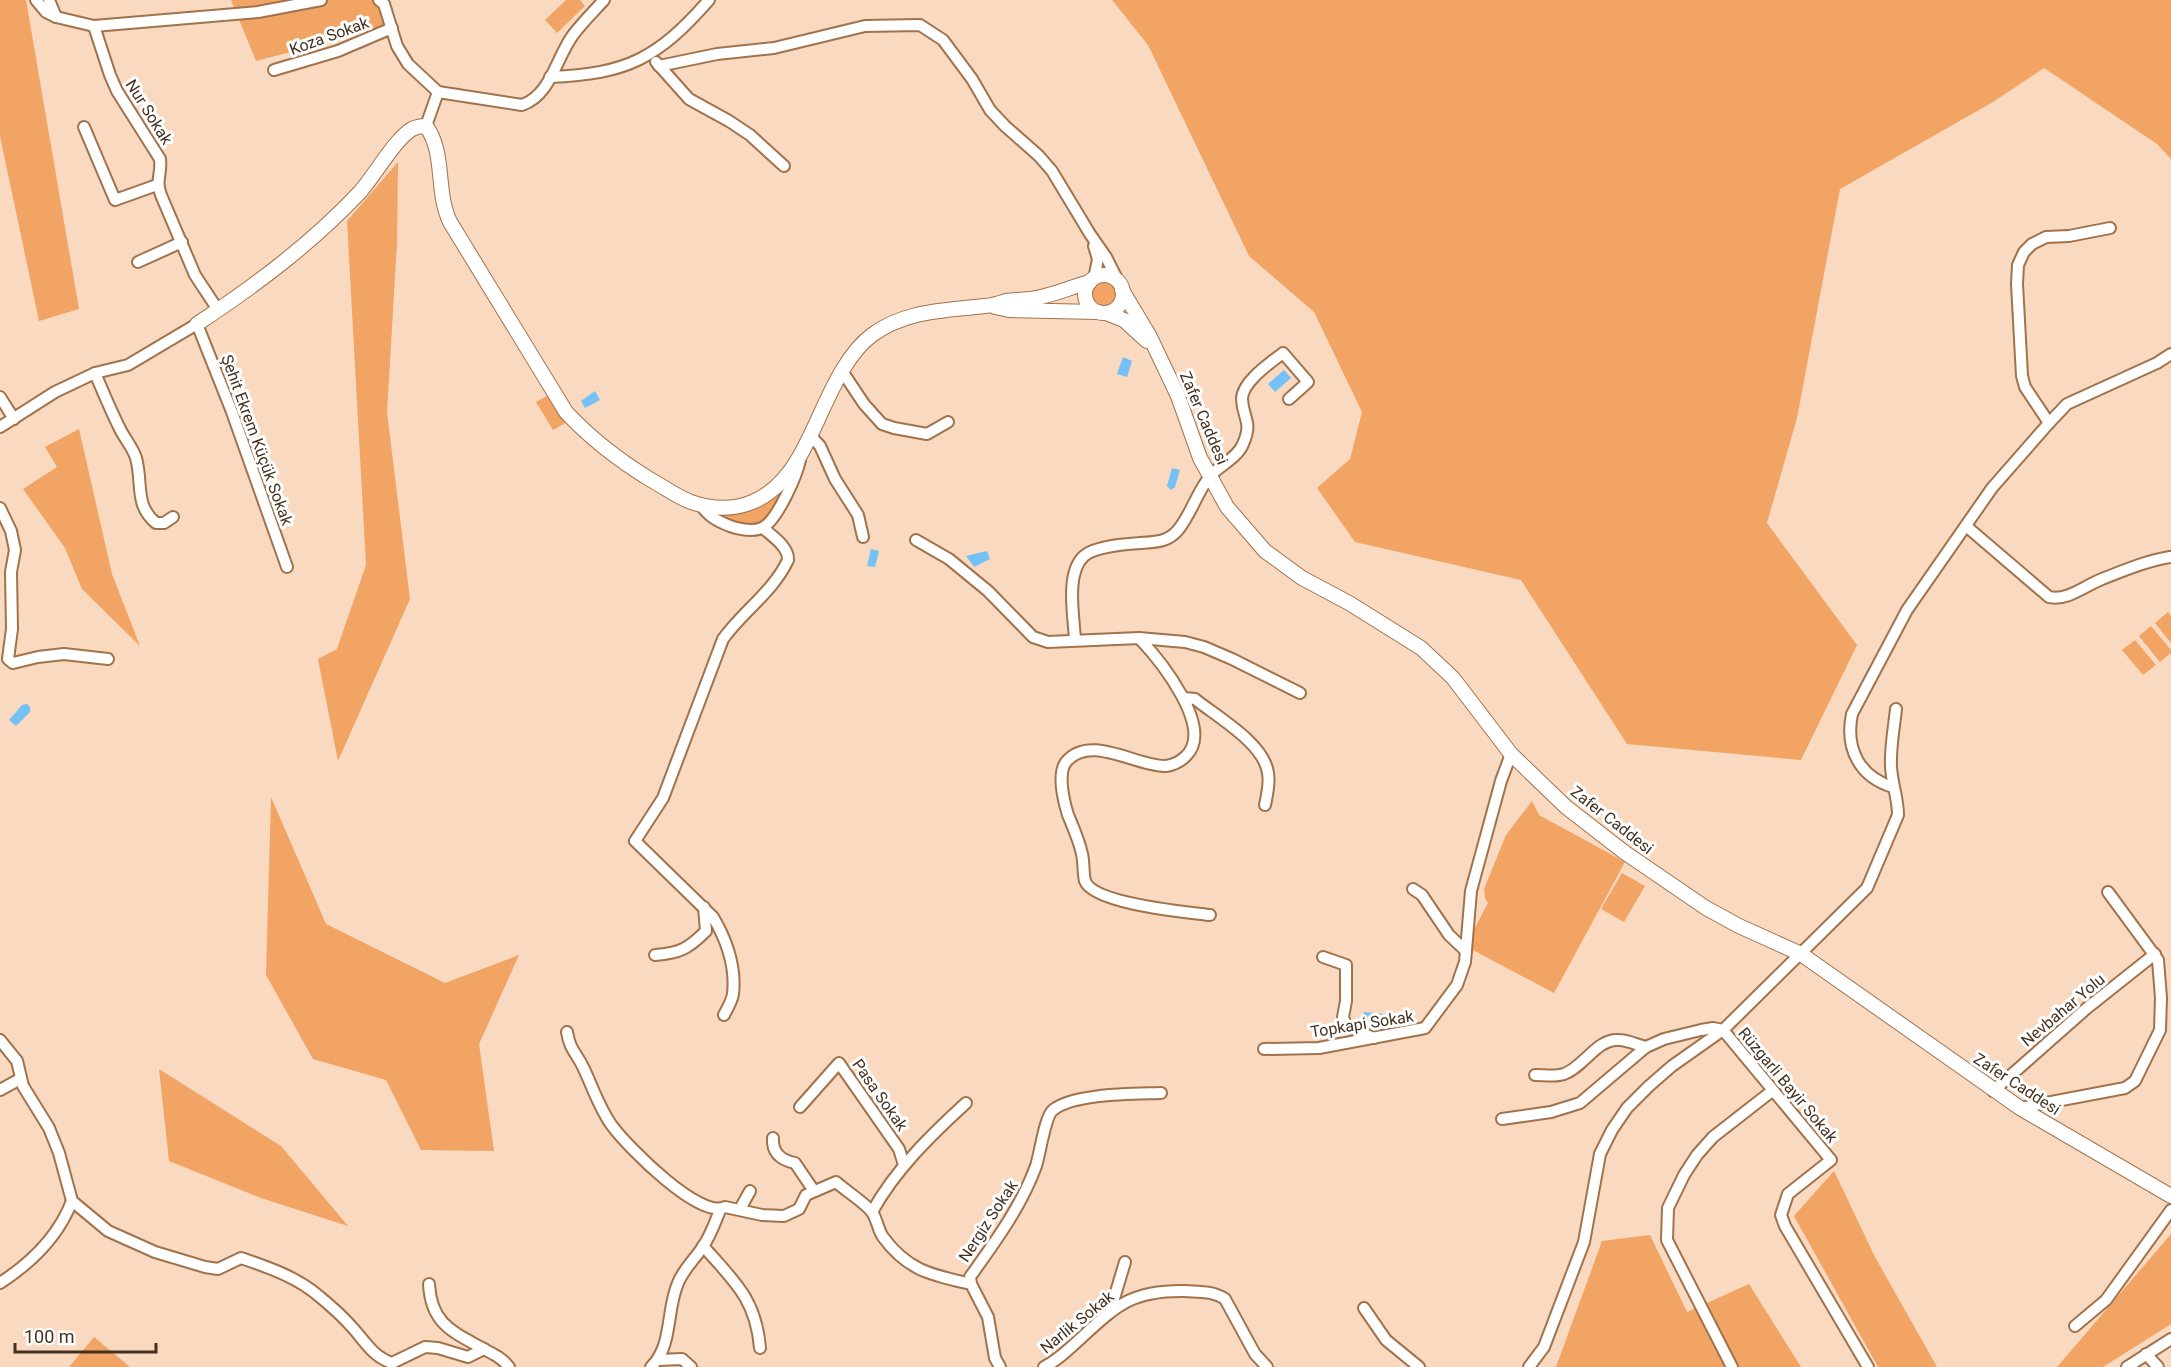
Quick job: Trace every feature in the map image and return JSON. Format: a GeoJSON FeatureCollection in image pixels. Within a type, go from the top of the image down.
{"type":"FeatureCollection","features":[{"type":"Feature","properties":{"kind":"street"},"geometry":{"type":"LineString","coordinates":[[49,0],[56,17]]}},
{"type":"Feature","properties":{"kind":"street"},"geometry":{"type":"LineString","coordinates":[[37,3],[46,12],[56,17],[94,26],[258,12],[321,0]]}},
{"type":"Feature","properties":{"kind":"street"},"geometry":{"type":"LineString","coordinates":[[379,0],[384,4],[397,46],[408,64],[438,92],[522,105],[533,101],[544,89],[560,54],[604,0]]}},
{"type":"Feature","properties":{"kind":"street"},"geometry":{"type":"LineString","coordinates":[[550,76],[577,76],[621,68],[649,56],[683,30],[709,0]]}},
{"type":"Feature","properties":{"kind":"street"},"geometry":{"type":"LineString","coordinates":[[426,126],[435,146],[443,207],[450,222],[566,412],[586,434],[628,466],[678,496],[701,505],[729,508],[748,505],[782,482],[802,453],[842,371],[855,350],[872,335],[894,321],[927,311],[987,306],[1032,299],[1092,280],[1106,276],[1121,286],[1122,298],[1119,306],[1102,313],[1092,309],[1086,293],[1092,280],[1098,259],[1090,234],[1052,171],[990,110],[972,78],[943,40],[920,25],[866,26],[774,48],[717,54],[659,66]]}},
{"type":"Feature","properties":{"kind":"street","name":"Nur Sokak"},"geometry":{"type":"LineString","coordinates":[[94,26],[117,91],[160,159],[157,185],[195,275],[218,310]]}},
{"type":"Feature","properties":{"kind":"street","name":"Koza Sokak"},"geometry":{"type":"LineString","coordinates":[[274,70],[338,51],[392,28]]}},
{"type":"Feature","properties":{"kind":"street"},"geometry":{"type":"LineString","coordinates":[[649,56],[689,99],[750,135],[784,166]]}},
{"type":"Feature","properties":{"kind":"street"},"geometry":{"type":"LineString","coordinates":[[426,126],[438,92]]}},
{"type":"Feature","properties":{"kind":"street"},"geometry":{"type":"LineString","coordinates":[[0,427],[55,392],[95,373],[128,365],[197,324],[256,284],[306,244],[359,192],[402,137],[413,128],[426,126]]}},
{"type":"Feature","properties":{"kind":"street"},"geometry":{"type":"LineString","coordinates":[[84,127],[115,201],[157,185]]}},
{"type":"Feature","properties":{"kind":"street"},"geometry":{"type":"LineString","coordinates":[[2049,423],[2025,387],[2022,376],[2018,265],[2024,252],[2032,244],[2046,237],[2069,236],[2110,228]]}},
{"type":"Feature","properties":{"kind":"street","name":"Zafer Caddesi"},"geometry":{"type":"LineString","coordinates":[[1090,234],[1106,257],[1140,318],[1178,396],[1200,458],[1227,507],[1265,551],[1302,578],[1349,603],[1421,648],[1453,678],[1511,754],[1566,807],[1589,827],[1680,892],[1739,926],[1801,954],[1993,1091],[2171,1196]]}},
{"type":"Feature","properties":{"kind":"street"},"geometry":{"type":"LineString","coordinates":[[138,262],[182,243]]}},
{"type":"Feature","properties":{"kind":"street","name":"Zafer Caddesi"},"geometry":{"type":"LineString","coordinates":[[987,306],[1009,310],[1102,313],[1129,324],[1155,349]]}},
{"type":"Feature","properties":{"kind":"street","name":"Şehit Ekrem Küçük Sokak"},"geometry":{"type":"LineString","coordinates":[[197,324],[232,412],[287,567]]}},
{"type":"Feature","properties":{"kind":"street"},"geometry":{"type":"LineString","coordinates":[[1075,640],[1072,588],[1076,567],[1084,556],[1094,550],[1158,542],[1168,539],[1177,530],[1210,476],[1243,446],[1249,426],[1242,398],[1247,386],[1256,375],[1283,353],[1308,382],[1289,399]]}},
{"type":"Feature","properties":{"kind":"street"},"geometry":{"type":"LineString","coordinates":[[1893,787],[1880,783],[1858,763],[1852,746],[1850,727],[1852,714],[1907,610],[1992,488],[2067,404],[2157,363],[2171,354]]}},
{"type":"Feature","properties":{"kind":"street"},"geometry":{"type":"LineString","coordinates":[[842,371],[864,404],[882,424],[927,434],[948,422]]}},
{"type":"Feature","properties":{"kind":"street"},"geometry":{"type":"LineString","coordinates":[[95,373],[135,456],[144,511],[156,523],[164,523],[172,518]]}},
{"type":"Feature","properties":{"kind":"street"},"geometry":{"type":"LineString","coordinates":[[0,397],[14,419]]}},
{"type":"Feature","properties":{"kind":"street"},"geometry":{"type":"LineString","coordinates":[[811,436],[820,446],[835,479],[858,515],[863,537]]}},
{"type":"Feature","properties":{"kind":"street"},"geometry":{"type":"LineString","coordinates":[[701,505],[708,515],[728,525],[747,530],[763,528],[771,520],[787,493],[797,472],[802,453]]}},
{"type":"Feature","properties":{"kind":"street"},"geometry":{"type":"LineString","coordinates":[[0,508],[11,531],[15,550],[11,573],[12,629],[8,659],[12,663],[64,654],[108,659]]}},
{"type":"Feature","properties":{"kind":"street"},"geometry":{"type":"LineString","coordinates":[[1966,526],[2049,597],[2066,597],[2098,580],[2148,561],[2170,557]]}},
{"type":"Feature","properties":{"kind":"street"},"geometry":{"type":"LineString","coordinates":[[724,1015],[733,996],[733,980],[730,956],[721,930],[714,917],[635,841],[663,798],[723,639],[735,622],[773,585],[788,560],[789,555],[786,550],[763,528]]}},
{"type":"Feature","properties":{"kind":"street"},"geometry":{"type":"LineString","coordinates":[[916,540],[949,559],[988,591],[1033,637],[1048,642],[1169,639],[1204,647],[1300,693]]}},
{"type":"Feature","properties":{"kind":"street"},"geometry":{"type":"LineString","coordinates":[[1139,639],[1155,655],[1184,698],[1195,737],[1192,748],[1180,761],[1168,766],[1098,750],[1076,754],[1066,762],[1061,773],[1067,811],[1081,851],[1086,881],[1092,888],[1109,898],[1210,915]]}},
{"type":"Feature","properties":{"kind":"street"},"geometry":{"type":"LineString","coordinates":[[1184,698],[1194,699],[1251,742],[1262,756],[1269,774],[1265,805]]}},
{"type":"Feature","properties":{"kind":"street"},"geometry":{"type":"LineString","coordinates":[[1529,1367],[1545,1347],[1584,1242],[1600,1154],[1627,1108],[1672,1066],[1723,1030],[1867,888],[1898,815],[1891,764],[1896,709]]}},
{"type":"Feature","properties":{"kind":"street","name":"Topkapi Sokak"},"geometry":{"type":"LineString","coordinates":[[1264,1049],[1319,1048],[1425,1028],[1457,985],[1465,962],[1471,891],[1501,781],[1511,754]]}},
{"type":"Feature","properties":{"kind":"street"},"geometry":{"type":"LineString","coordinates":[[1413,889],[1422,896],[1449,935],[1466,951]]}},
{"type":"Feature","properties":{"kind":"street"},"geometry":{"type":"LineString","coordinates":[[2020,1108],[2125,1088],[2135,1080],[2160,1030],[2158,960],[2108,892]]}},
{"type":"Feature","properties":{"kind":"street"},"geometry":{"type":"LineString","coordinates":[[655,956],[674,954],[687,948],[706,931],[704,907]]}},
{"type":"Feature","properties":{"kind":"street","name":"Nevbahar Yolu"},"geometry":{"type":"LineString","coordinates":[[1993,1091],[2086,1008],[2155,954]]}},
{"type":"Feature","properties":{"kind":"street"},"geometry":{"type":"LineString","coordinates":[[1323,957],[1346,964],[1346,1001],[1343,1017],[1346,1026],[1375,1038]]}},
{"type":"Feature","properties":{"kind":"street"},"geometry":{"type":"LineString","coordinates":[[2160,1006],[2171,990]]}},
{"type":"Feature","properties":{"kind":"street"},"geometry":{"type":"LineString","coordinates":[[1502,1119],[1551,1112],[1580,1103],[1646,1047],[1664,1039],[1701,1030],[1713,1028],[1723,1030]]}},
{"type":"Feature","properties":{"kind":"street","name":"Rüzgarli Bayir Sokak"},"geometry":{"type":"LineString","coordinates":[[1723,1030],[1772,1092],[1831,1160],[1788,1194],[1780,1215],[1868,1367]]}},
{"type":"Feature","properties":{"kind":"street"},"geometry":{"type":"LineString","coordinates":[[567,1032],[569,1045],[584,1069],[612,1126],[672,1185],[696,1202],[720,1210]]}},
{"type":"Feature","properties":{"kind":"street"},"geometry":{"type":"LineString","coordinates":[[1535,1075],[1553,1076],[1576,1068],[1610,1040],[1646,1047]]}},
{"type":"Feature","properties":{"kind":"street"},"geometry":{"type":"LineString","coordinates":[[4,1044],[17,1061],[20,1079],[49,1128],[59,1153],[72,1201],[108,1231],[155,1252],[205,1267],[218,1269],[242,1258],[279,1271],[320,1297],[351,1326],[371,1351],[380,1359],[392,1363],[425,1347],[468,1357],[484,1349]]}},
{"type":"Feature","properties":{"kind":"street","name":"Pasa Sokak"},"geometry":{"type":"LineString","coordinates":[[800,1107],[839,1063],[899,1149],[904,1165]]}},
{"type":"Feature","properties":{"kind":"street"},"geometry":{"type":"LineString","coordinates":[[0,1090],[20,1079]]}},
{"type":"Feature","properties":{"kind":"street"},"geometry":{"type":"LineString","coordinates":[[1732,1367],[1667,1240],[1668,1208],[1684,1175],[1713,1137],[1772,1092]]}},
{"type":"Feature","properties":{"kind":"street","name":"Nergiz Sokak"},"geometry":{"type":"LineString","coordinates":[[971,1284],[970,1277],[1027,1191],[1039,1159],[1049,1114],[1054,1109],[1070,1102],[1105,1096],[1161,1093]]}},
{"type":"Feature","properties":{"kind":"street"},"geometry":{"type":"LineString","coordinates":[[872,1212],[904,1165],[966,1102]]}},
{"type":"Feature","properties":{"kind":"street"},"geometry":{"type":"LineString","coordinates":[[773,1138],[775,1152],[783,1161],[795,1163],[814,1191]]}},
{"type":"Feature","properties":{"kind":"street"},"geometry":{"type":"LineString","coordinates":[[655,1363],[664,1346],[678,1282],[703,1246],[720,1210],[725,1207],[762,1215],[784,1216],[799,1209],[806,1195],[836,1182],[872,1212],[882,1235],[899,1256],[930,1275],[971,1284],[988,1317],[995,1358],[1000,1367]]}},
{"type":"Feature","properties":{"kind":"street"},"geometry":{"type":"LineString","coordinates":[[740,1209],[750,1191]]}},
{"type":"Feature","properties":{"kind":"street"},"geometry":{"type":"LineString","coordinates":[[0,1283],[31,1260],[55,1233],[72,1201]]}},
{"type":"Feature","properties":{"kind":"street"},"geometry":{"type":"LineString","coordinates":[[2075,1326],[2106,1300],[2171,1210]]}},
{"type":"Feature","properties":{"kind":"street"},"geometry":{"type":"LineString","coordinates":[[703,1246],[728,1272],[748,1302],[758,1328],[760,1348]]}},
{"type":"Feature","properties":{"kind":"street"},"geometry":{"type":"LineString","coordinates":[[1113,1308],[1125,1262]]}},
{"type":"Feature","properties":{"kind":"street"},"geometry":{"type":"LineString","coordinates":[[429,1284],[437,1315],[444,1326],[500,1357],[509,1367]]}},
{"type":"Feature","properties":{"kind":"street","name":"Narlik Sokak"},"geometry":{"type":"LineString","coordinates":[[1044,1367],[1058,1360],[1113,1308],[1145,1294],[1178,1291],[1208,1292],[1218,1294],[1225,1299],[1255,1354],[1267,1367]]}},
{"type":"Feature","properties":{"kind":"street"},"geometry":{"type":"LineString","coordinates":[[1364,1308],[1386,1340],[1419,1367]]}},
{"type":"Feature","properties":{"kind":"street"},"geometry":{"type":"LineString","coordinates":[[2127,1367],[2171,1339]]}},
{"type":"Feature","properties":{"kind":"street"},"geometry":{"type":"LineString","coordinates":[[2146,1354],[2158,1367]]}},
{"type":"Feature","properties":{"kind":"street"},"geometry":{"type":"LineString","coordinates":[[655,1363],[682,1359],[691,1367]]}},
{"type":"Feature","properties":{"kind":"shaded area"},"geometry":{"type":"Polygon","coordinates":[[[0,0],[26,0],[79,309],[39,321],[0,136],[0,0]]]}},
{"type":"Feature","properties":{"kind":"shaded area"},"geometry":{"type":"Polygon","coordinates":[[[231,0],[390,0],[383,28],[256,61],[231,0]]]}},
{"type":"Feature","properties":{"kind":"shaded area"},"geometry":{"type":"Polygon","coordinates":[[[566,0],[580,0],[585,6],[557,33],[545,20],[566,0]]]}},
{"type":"Feature","properties":{"kind":"shaded area"},"geometry":{"type":"Polygon","coordinates":[[[1112,0],[2171,0],[2171,159],[2157,144],[2044,68],[1993,102],[1840,189],[1797,418],[1767,523],[1857,645],[1801,760],[1627,744],[1521,580],[1355,542],[1317,488],[1350,459],[1362,412],[1314,312],[1249,256],[1148,45],[1112,0]]]}},
{"type":"Feature","properties":{"kind":"shaded area"},"geometry":{"type":"Polygon","coordinates":[[[398,162],[397,243],[387,412],[410,599],[338,761],[318,659],[337,649],[366,565],[347,221],[398,162]]]}},
{"type":"Feature","properties":{"kind":"shaded area"},"geometry":{"type":"Polygon","coordinates":[[[1105,280],[1115,284],[1119,294],[1115,304],[1105,308],[1095,304],[1091,294],[1095,284],[1105,280]]]}},
{"type":"Feature","properties":{"kind":"shaded area"},"geometry":{"type":"Polygon","coordinates":[[[549,395],[565,423],[553,430],[536,402],[549,395]]]}},
{"type":"Feature","properties":{"kind":"shaded area"},"geometry":{"type":"Polygon","coordinates":[[[79,429],[112,574],[140,646],[82,589],[65,548],[23,489],[57,467],[45,447],[79,429]]]}},
{"type":"Feature","properties":{"kind":"shaded area"},"geometry":{"type":"Polygon","coordinates":[[[788,485],[780,500],[760,525],[736,525],[711,513],[733,513],[752,509],[771,499],[788,485]]]}},
{"type":"Feature","properties":{"kind":"shaded area"},"geometry":{"type":"Polygon","coordinates":[[[2168,612],[2171,616],[2171,643],[2155,623],[2168,612]]]}},
{"type":"Feature","properties":{"kind":"shaded area"},"geometry":{"type":"Polygon","coordinates":[[[2151,626],[2171,650],[2171,653],[2160,662],[2139,636],[2151,626]]]}},
{"type":"Feature","properties":{"kind":"shaded area"},"geometry":{"type":"Polygon","coordinates":[[[2135,640],[2156,665],[2143,675],[2122,650],[2135,640]]]}},
{"type":"Feature","properties":{"kind":"shaded area"},"geometry":{"type":"Polygon","coordinates":[[[271,797],[326,924],[445,983],[519,955],[479,1044],[494,1151],[421,1150],[386,1080],[313,1059],[266,975],[271,797]]]}},
{"type":"Feature","properties":{"kind":"shaded area"},"geometry":{"type":"Polygon","coordinates":[[[1532,801],[1539,815],[1625,862],[1554,993],[1471,949],[1469,939],[1488,903],[1484,889],[1506,835],[1532,801]]]}},
{"type":"Feature","properties":{"kind":"shaded area"},"geometry":{"type":"Polygon","coordinates":[[[1622,873],[1645,886],[1624,922],[1601,909],[1622,873]]]}},
{"type":"Feature","properties":{"kind":"shaded area"},"geometry":{"type":"Polygon","coordinates":[[[159,1069],[281,1146],[348,1226],[261,1198],[169,1161],[159,1069]]]}},
{"type":"Feature","properties":{"kind":"shaded area"},"geometry":{"type":"Polygon","coordinates":[[[1834,1171],[1875,1257],[1937,1367],[1878,1367],[1794,1216],[1834,1171]]]}},
{"type":"Feature","properties":{"kind":"shaded area"},"geometry":{"type":"Polygon","coordinates":[[[2171,1234],[2171,1324],[2103,1367],[2057,1367],[2171,1234]]]}},
{"type":"Feature","properties":{"kind":"shaded area"},"geometry":{"type":"Polygon","coordinates":[[[1650,1235],[1687,1312],[1749,1284],[1801,1367],[1556,1367],[1602,1241],[1650,1235]]]}},
{"type":"Feature","properties":{"kind":"shaded area"},"geometry":{"type":"Polygon","coordinates":[[[94,1337],[130,1367],[69,1367],[94,1337]]]}},
{"type":"Feature","properties":{"kind":"water"},"geometry":{"type":"Polygon","coordinates":[[[1123,357],[1132,361],[1127,377],[1117,374],[1123,357]]]}},
{"type":"Feature","properties":{"kind":"water"},"geometry":{"type":"Polygon","coordinates":[[[1284,370],[1291,378],[1275,392],[1268,384],[1284,370]]]}},
{"type":"Feature","properties":{"kind":"water"},"geometry":{"type":"Polygon","coordinates":[[[595,391],[600,400],[585,408],[581,401],[595,391]]]}},
{"type":"Feature","properties":{"kind":"water"},"geometry":{"type":"Polygon","coordinates":[[[1172,468],[1180,470],[1175,487],[1171,490],[1167,486],[1172,468]]]}},
{"type":"Feature","properties":{"kind":"water"},"geometry":{"type":"Polygon","coordinates":[[[871,549],[879,551],[875,567],[867,566],[871,549]]]}},
{"type":"Feature","properties":{"kind":"water"},"geometry":{"type":"Polygon","coordinates":[[[987,551],[990,559],[974,567],[966,556],[987,551]]]}},
{"type":"Feature","properties":{"kind":"water"},"geometry":{"type":"Polygon","coordinates":[[[27,704],[30,712],[16,726],[9,720],[22,705],[27,704]]]}},
{"type":"Feature","properties":{"kind":"water"},"geometry":{"type":"Polygon","coordinates":[[[1364,1012],[1384,1014],[1383,1023],[1363,1021],[1364,1012]]]}}]}
